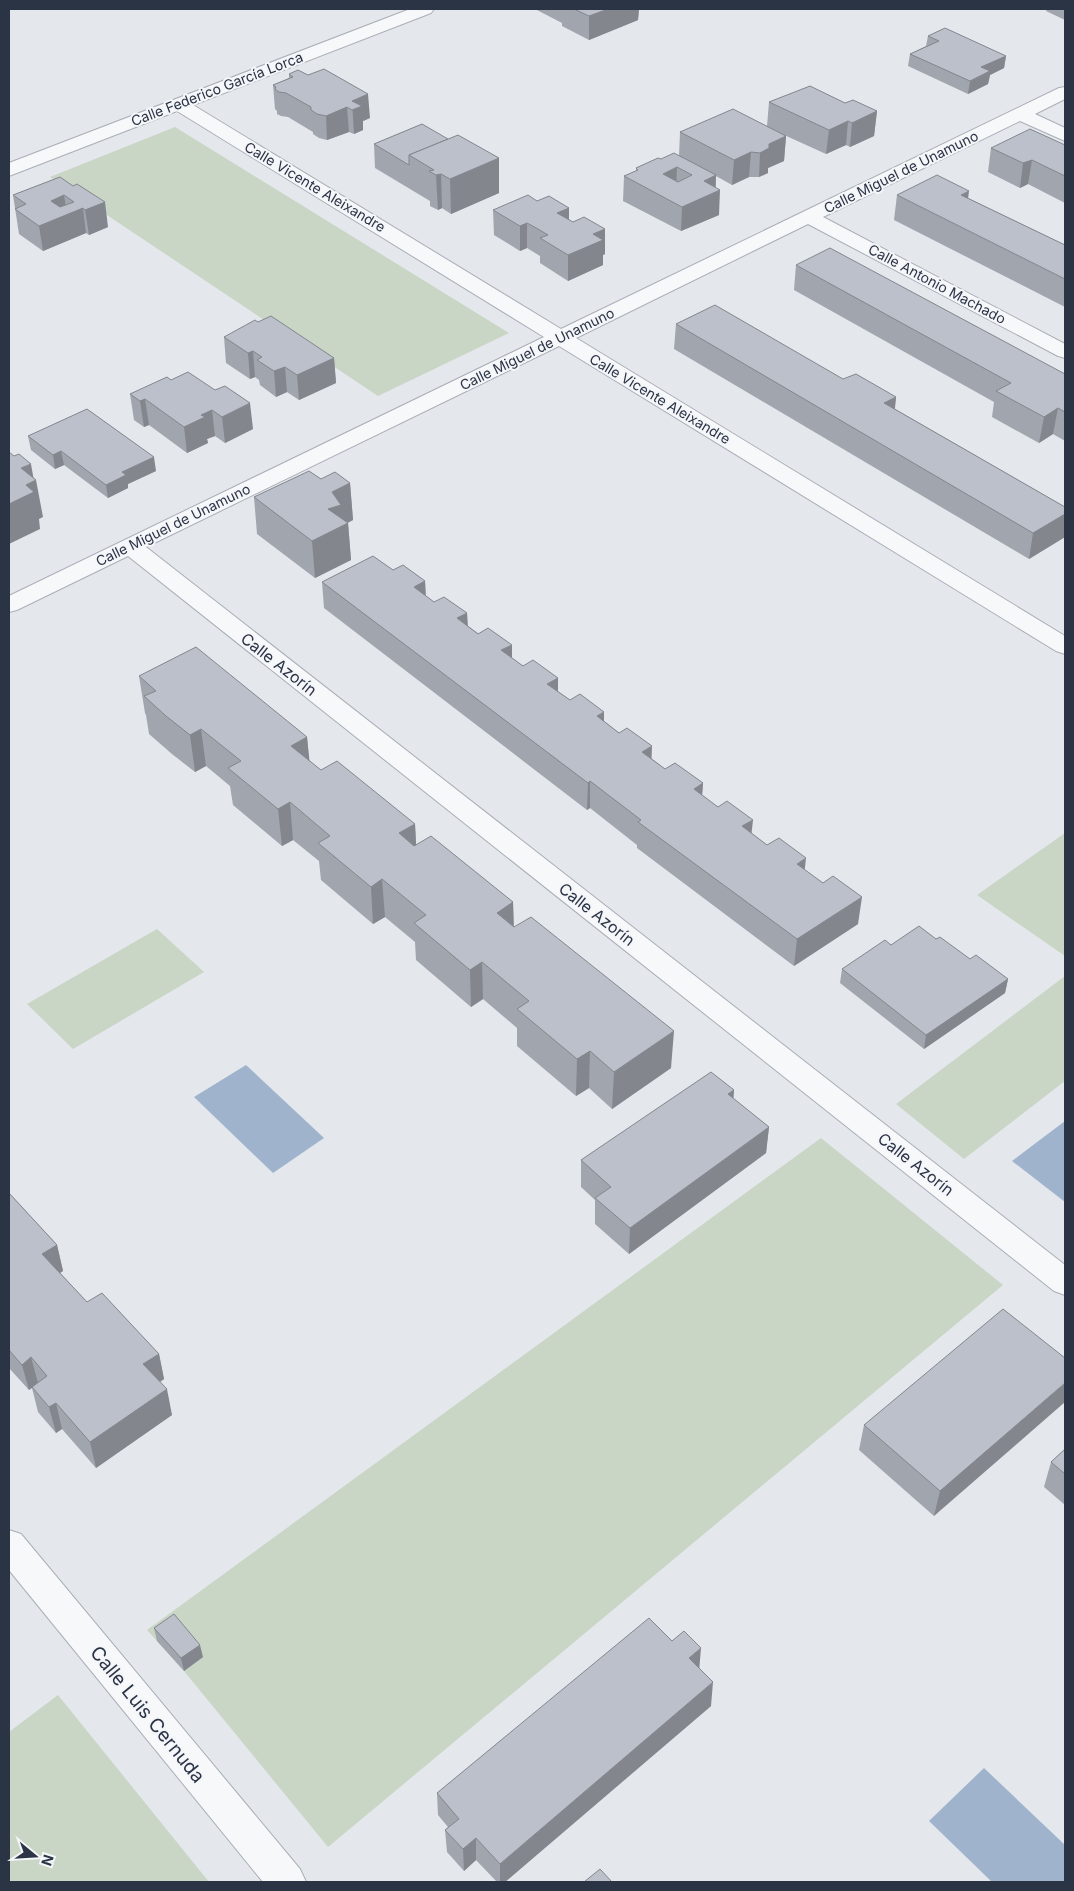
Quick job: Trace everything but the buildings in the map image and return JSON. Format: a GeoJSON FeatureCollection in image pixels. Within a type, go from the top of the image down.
{"type":"FeatureCollection","features":[{"type":"Feature","properties":{"kind":"street","name":"Calle Federico García Lorca"},"geometry":{"type":"LineString","coordinates":[[9,170],[425,9]]}},
{"type":"Feature","properties":{"kind":"street","name":"Calle Miguel de Unamuno"},"geometry":{"type":"LineString","coordinates":[[9,605],[1065,92]]}},
{"type":"Feature","properties":{"kind":"street","name":"Calle Vicente Aleixandre"},"geometry":{"type":"LineString","coordinates":[[178,104],[1065,646]]}},
{"type":"Feature","properties":{"kind":"street"},"geometry":{"type":"LineString","coordinates":[[1021,114],[1065,135]]}},
{"type":"Feature","properties":{"kind":"street","name":"Calle Antonio Machado"},"geometry":{"type":"LineString","coordinates":[[809,217],[1065,352]]}},
{"type":"Feature","properties":{"kind":"street","name":"Calle Azorín"},"geometry":{"type":"LineString","coordinates":[[130,546],[1065,1282]]}},
{"type":"Feature","properties":{"kind":"street","name":"Calle Luis Cernuda"},"geometry":{"type":"LineString","coordinates":[[9,1545],[286,1882]]}},
{"type":"Feature","properties":{"kind":"green space"},"geometry":{"type":"Polygon","coordinates":[[[175,127],[509,333],[378,396],[50,177],[175,127]]]}},
{"type":"Feature","properties":{"kind":"green space"},"geometry":{"type":"Polygon","coordinates":[[[1065,833],[1065,956],[977,895],[1065,833]]]}},
{"type":"Feature","properties":{"kind":"green space"},"geometry":{"type":"Polygon","coordinates":[[[157,929],[204,972],[73,1049],[27,1004],[157,929]]]}},
{"type":"Feature","properties":{"kind":"green space"},"geometry":{"type":"Polygon","coordinates":[[[1065,976],[1065,1081],[964,1159],[896,1104],[1065,976]]]}},
{"type":"Feature","properties":{"kind":"green space"},"geometry":{"type":"Polygon","coordinates":[[[821,1138],[1003,1285],[328,1847],[184,1671],[147,1630],[821,1138]]]}},
{"type":"Feature","properties":{"kind":"green space"},"geometry":{"type":"Polygon","coordinates":[[[58,1695],[209,1882],[9,1882],[9,1732],[58,1695]]]}},
{"type":"Feature","properties":{"kind":"water"},"geometry":{"type":"Polygon","coordinates":[[[246,1065],[324,1138],[273,1173],[194,1097],[246,1065]]]}},
{"type":"Feature","properties":{"kind":"water"},"geometry":{"type":"Polygon","coordinates":[[[1065,1121],[1065,1202],[1012,1161],[1065,1121]]]}},
{"type":"Feature","properties":{"kind":"water"},"geometry":{"type":"Polygon","coordinates":[[[984,1768],[1065,1845],[1065,1882],[992,1882],[929,1821],[984,1768]]]}}]}
